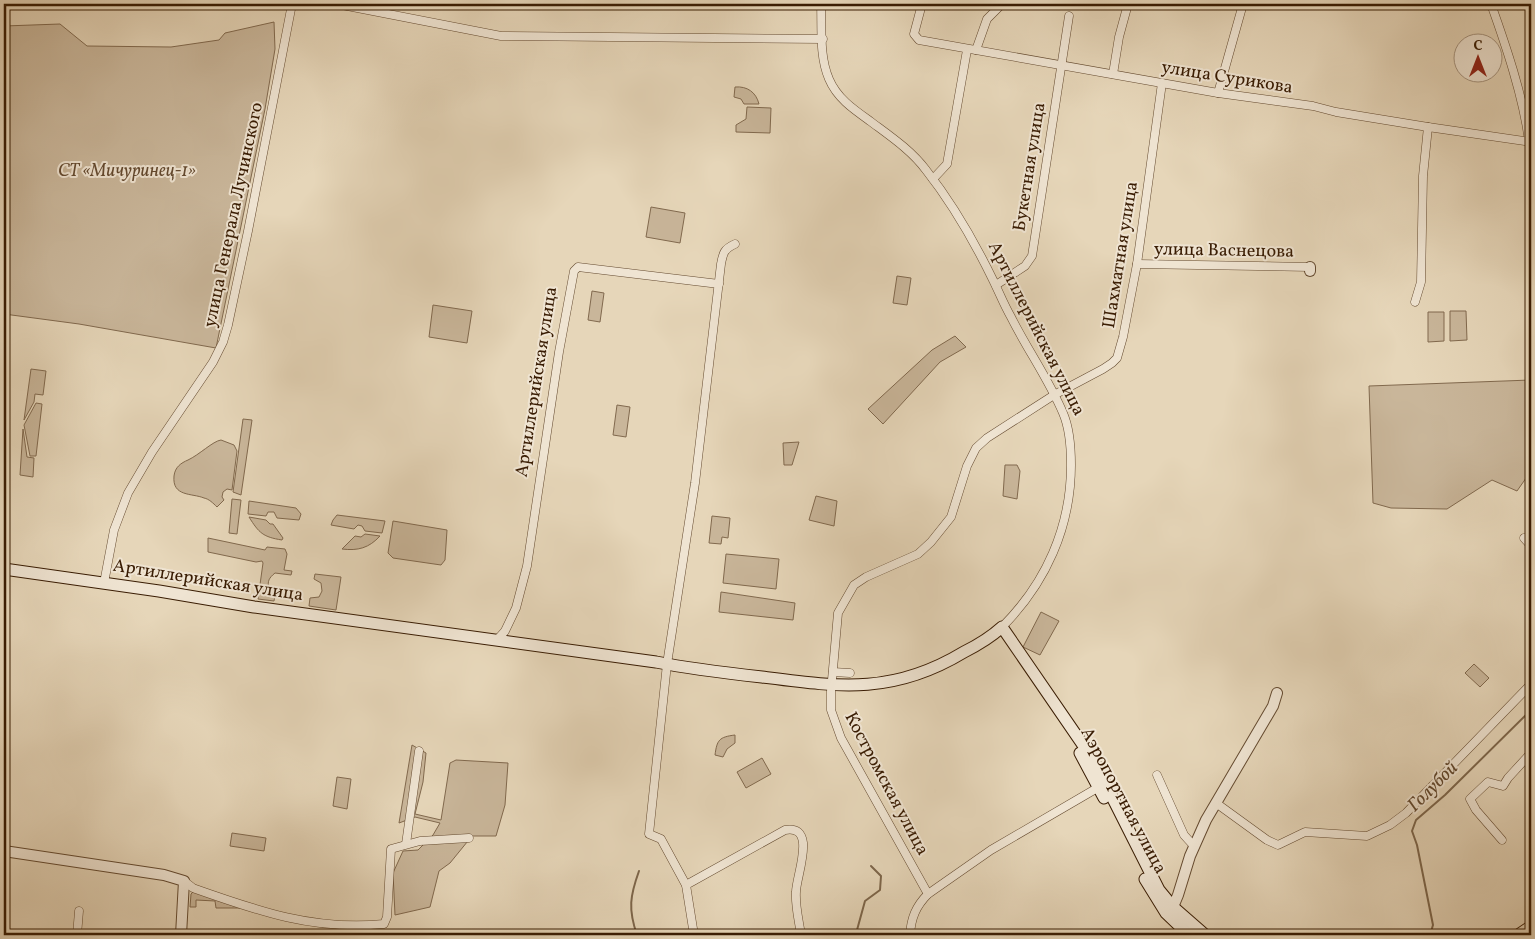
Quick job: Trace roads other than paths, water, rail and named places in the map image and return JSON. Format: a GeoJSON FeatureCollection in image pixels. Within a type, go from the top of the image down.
{"type":"FeatureCollection","features":[{"type":"Feature","properties":{"kind":"main road","name":"Артиллерийская улица"},"geometry":{"type":"LineString","coordinates":[[4,569],[254,607],[667,664],[690,669],[831,685],[874,685],[915,676],[950,661],[999,629]]}},
{"type":"Feature","properties":{"kind":"main road","name":"Аэропортная улица"},"geometry":{"type":"LineString","coordinates":[[999,629],[1073,742],[1099,787],[1148,884],[1169,910]]}},
{"type":"Feature","properties":{"kind":"main road","name":"Аэропортная улица"},"geometry":{"type":"LineString","coordinates":[[999,629],[1094,761],[1169,910]]}},
{"type":"Feature","properties":{"kind":"main road"},"geometry":{"type":"LineString","coordinates":[[1169,910],[1189,935]]}},
{"type":"Feature","properties":{"kind":"main road"},"geometry":{"type":"LineString","coordinates":[[1169,910],[1205,935]]}},
{"type":"Feature","properties":{"kind":"main road"},"geometry":{"type":"LineString","coordinates":[[1519,935],[1531,927]]}},
{"type":"Feature","properties":{"kind":"street","name":"улица Генерала Лучинского"},"geometry":{"type":"LineString","coordinates":[[104,583],[114,530],[128,493],[152,452],[213,362],[223,342],[248,231],[292,4]]}},
{"type":"Feature","properties":{"kind":"street"},"geometry":{"type":"LineString","coordinates":[[337,4],[501,36],[823,39]]}},
{"type":"Feature","properties":{"kind":"street","name":"Артиллерийская улица"},"geometry":{"type":"LineString","coordinates":[[821,4],[825,64],[828,78],[835,91],[844,102],[906,149],[933,179],[952,208],[996,285],[1021,338],[1064,414],[1070,441],[1071,473],[1066,517],[1059,540],[1044,571],[1030,594],[999,629]]}},
{"type":"Feature","properties":{"kind":"street","name":"улица Сурикова"},"geometry":{"type":"LineString","coordinates":[[922,4],[914,34],[919,40],[1162,84],[1313,106],[1336,112],[1530,142]]}},
{"type":"Feature","properties":{"kind":"street"},"geometry":{"type":"LineString","coordinates":[[976,50],[987,19],[1002,4]]}},
{"type":"Feature","properties":{"kind":"street"},"geometry":{"type":"LineString","coordinates":[[1113,74],[1128,4]]}},
{"type":"Feature","properties":{"kind":"street"},"geometry":{"type":"LineString","coordinates":[[1218,93],[1243,4]]}},
{"type":"Feature","properties":{"kind":"street"},"geometry":{"type":"LineString","coordinates":[[1491,4],[1506,44],[1530,142],[1531,184]]}},
{"type":"Feature","properties":{"kind":"street","name":"Букетная улица"},"geometry":{"type":"LineString","coordinates":[[996,285],[1025,266],[1032,256],[1069,16]]}},
{"type":"Feature","properties":{"kind":"street"},"geometry":{"type":"LineString","coordinates":[[933,179],[947,164],[967,50]]}},
{"type":"Feature","properties":{"kind":"street","name":"Шахматная улица"},"geometry":{"type":"LineString","coordinates":[[833,672],[838,613],[854,585],[866,577],[918,554],[931,542],[951,517],[976,448],[987,438],[1054,395],[1112,364],[1116,358],[1123,337],[1137,264],[1162,84]]}},
{"type":"Feature","properties":{"kind":"street"},"geometry":{"type":"LineString","coordinates":[[1415,302],[1421,282],[1423,176],[1428,127]]}},
{"type":"Feature","properties":{"kind":"street"},"geometry":{"type":"LineString","coordinates":[[694,935],[686,885],[661,839],[649,834],[667,664],[709,378],[723,251],[735,244]]}},
{"type":"Feature","properties":{"kind":"street","name":"улица Васнецова"},"geometry":{"type":"LineString","coordinates":[[1137,264],[1310,269]]}},
{"type":"Feature","properties":{"kind":"street","name":"Артиллерийская улица"},"geometry":{"type":"LineString","coordinates":[[497,640],[505,631],[516,608],[527,566],[559,352],[574,271],[578,267],[719,284]]}},
{"type":"Feature","properties":{"kind":"street"},"geometry":{"type":"LineString","coordinates":[[1524,538],[1531,546]]}},
{"type":"Feature","properties":{"kind":"street"},"geometry":{"type":"LineString","coordinates":[[833,672],[850,673]]}},
{"type":"Feature","properties":{"kind":"street","name":"Костромская улица"},"geometry":{"type":"LineString","coordinates":[[833,672],[831,710],[841,738],[928,894]]}},
{"type":"Feature","properties":{"kind":"street"},"geometry":{"type":"LineString","coordinates":[[1216,803],[1267,840],[1278,845],[1305,832],[1367,836],[1390,826],[1406,813],[1531,684]]}},
{"type":"Feature","properties":{"kind":"street"},"geometry":{"type":"LineString","coordinates":[[1169,910],[1194,846],[1216,803],[1273,706],[1277,693]]}},
{"type":"Feature","properties":{"kind":"street"},"geometry":{"type":"LineString","coordinates":[[406,844],[419,751]]}},
{"type":"Feature","properties":{"kind":"street"},"geometry":{"type":"LineString","coordinates":[[1502,840],[1476,810],[1470,799],[1488,782],[1503,786],[1531,753]]}},
{"type":"Feature","properties":{"kind":"street"},"geometry":{"type":"LineString","coordinates":[[1157,775],[1184,835],[1194,846]]}},
{"type":"Feature","properties":{"kind":"street"},"geometry":{"type":"LineString","coordinates":[[910,935],[914,913],[928,894],[991,850],[1099,787]]}},
{"type":"Feature","properties":{"kind":"street"},"geometry":{"type":"LineString","coordinates":[[686,885],[785,830],[792,829],[798,832],[804,847],[796,892],[801,935]]}},
{"type":"Feature","properties":{"kind":"street"},"geometry":{"type":"LineString","coordinates":[[4,851],[164,875],[184,881],[193,888],[284,918],[361,926],[384,924],[387,917],[391,849],[420,841],[469,838]]}},
{"type":"Feature","properties":{"kind":"street"},"geometry":{"type":"LineString","coordinates":[[181,935],[184,881]]}},
{"type":"Feature","properties":{"kind":"street"},"geometry":{"type":"LineString","coordinates":[[77,935],[79,911]]}},
{"type":"Feature","properties":{"kind":"waterway","name":"Голубой"},"geometry":{"type":"LineString","coordinates":[[1430,935],[1433,925],[1417,845],[1412,831],[1416,820],[1445,795],[1531,710]]}},
{"type":"Feature","properties":{"kind":"waterway"},"geometry":{"type":"LineString","coordinates":[[857,935],[865,901],[880,890],[881,876],[871,866]]}},
{"type":"Feature","properties":{"kind":"waterway"},"geometry":{"type":"LineString","coordinates":[[637,935],[632,918],[631,903],[639,871]]}},
{"type":"Feature","properties":{"kind":"park label","name":"СТ «Мичуринец-1»"},"geometry":{"type":"Point","coordinates":[127,171]}}]}
